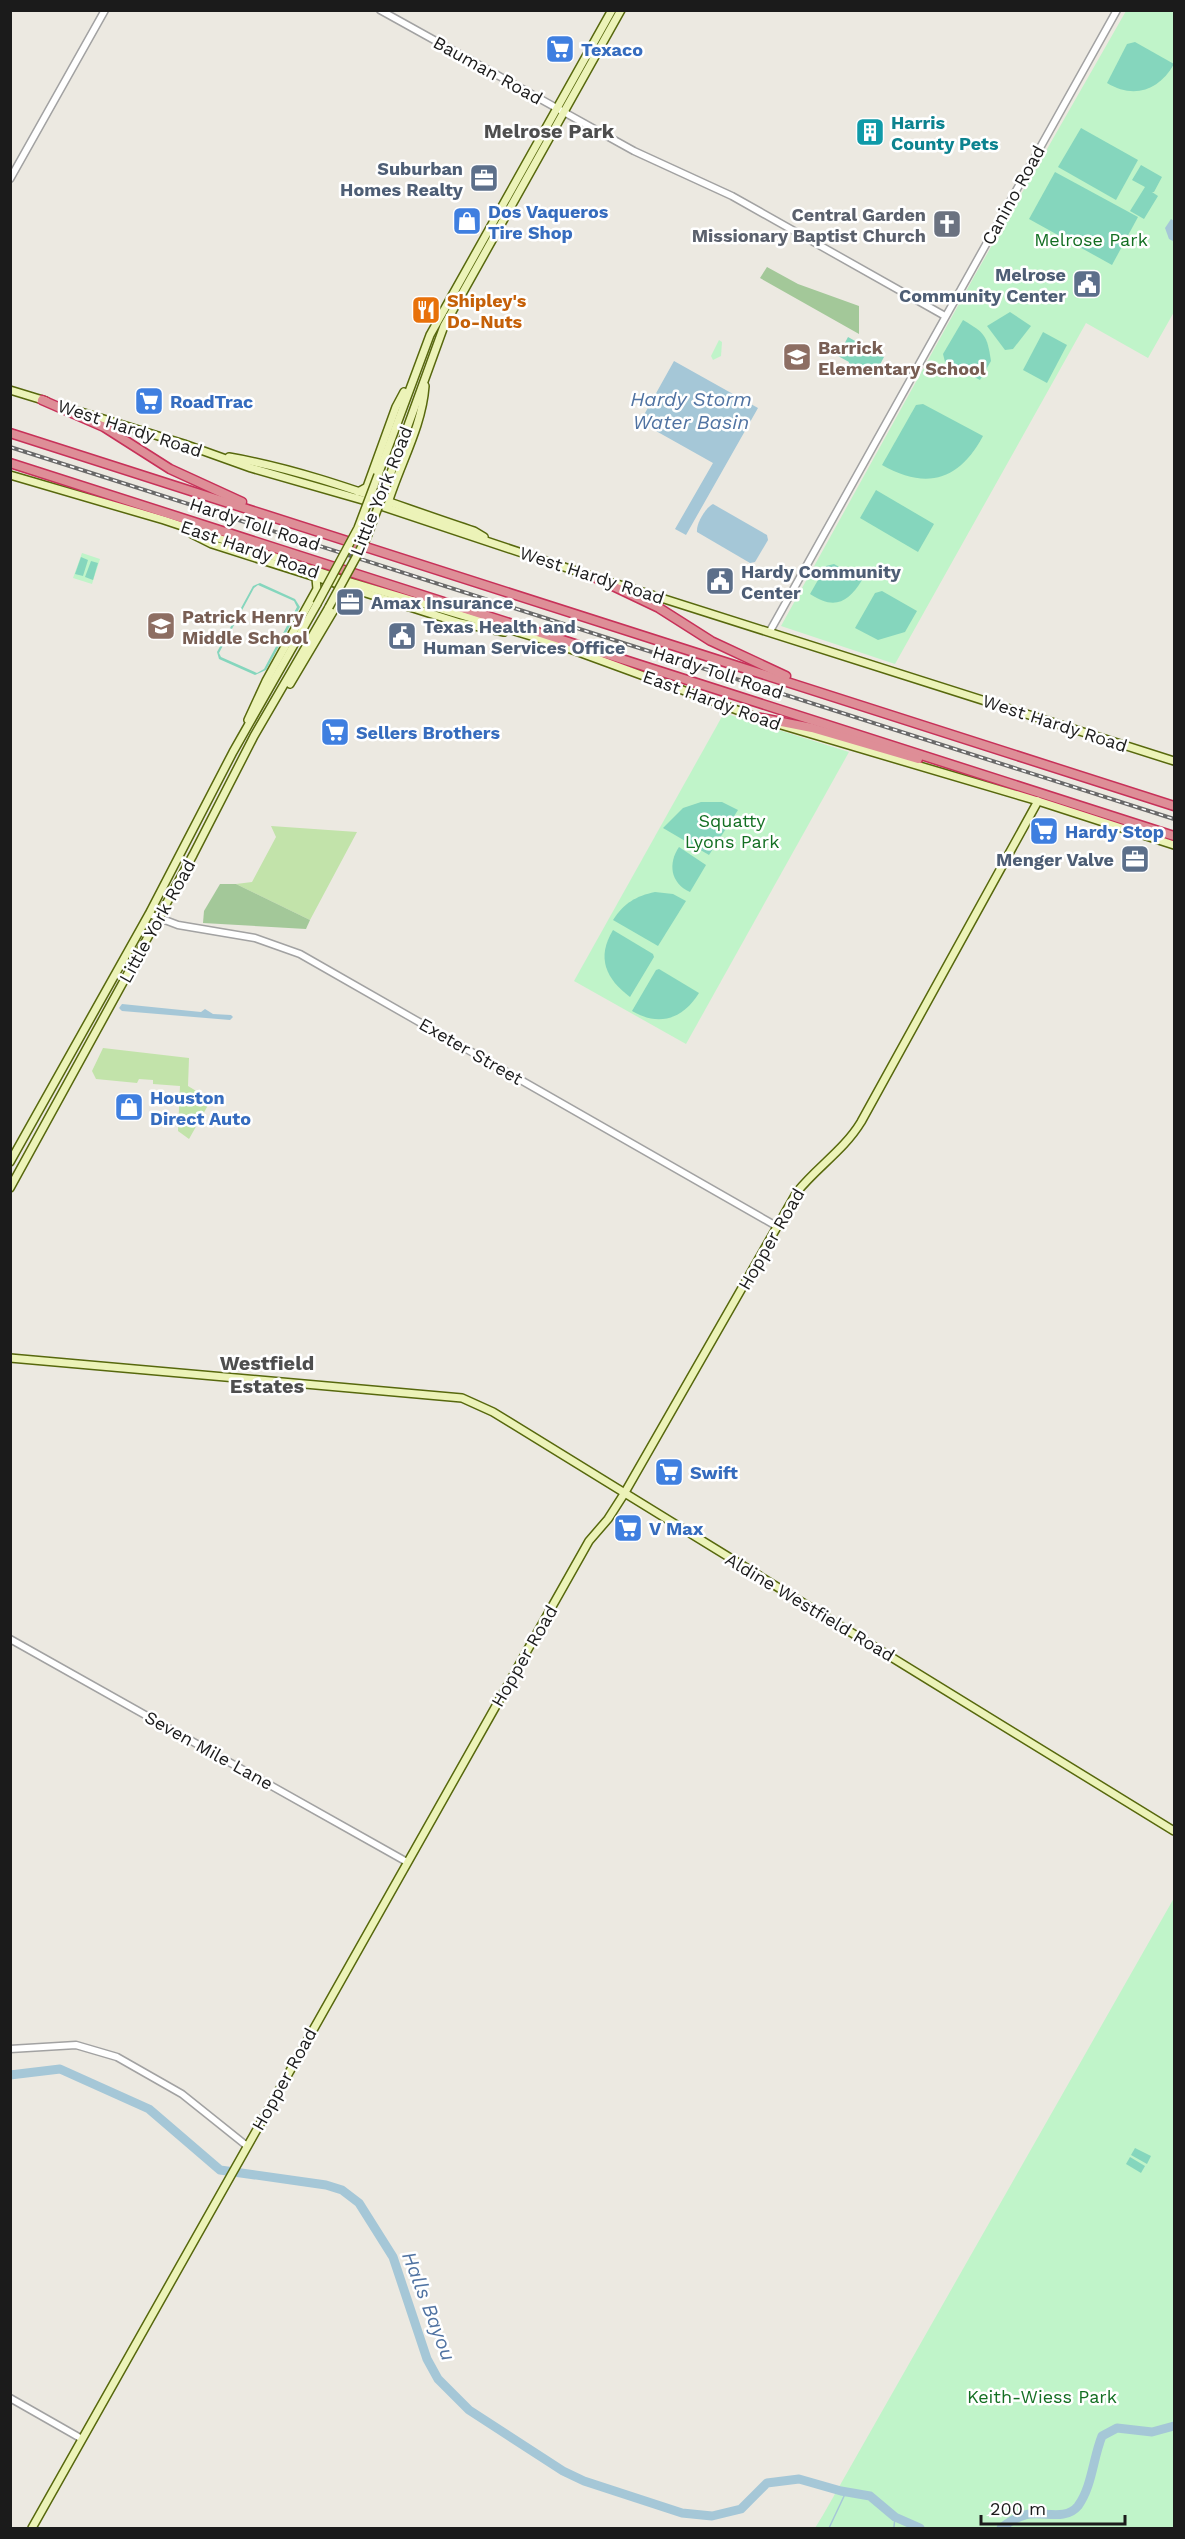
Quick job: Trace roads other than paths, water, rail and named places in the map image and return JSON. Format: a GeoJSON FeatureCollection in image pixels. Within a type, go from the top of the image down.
{"type":"FeatureCollection","features":[{"type":"Feature","properties":{"kind":"highway"},"geometry":{"type":"LineString","coordinates":[[42,400],[104,428],[181,475],[292,524]]}},
{"type":"Feature","properties":{"kind":"highway","name":"Hardy Toll Road"},"geometry":{"type":"LineString","coordinates":[[10,433],[1174,806]]}},
{"type":"Feature","properties":{"kind":"highway","name":"Hardy Toll Road"},"geometry":{"type":"LineString","coordinates":[[10,463],[1174,836]]}},
{"type":"Feature","properties":{"kind":"highway"},"geometry":{"type":"LineString","coordinates":[[596,578],[659,608],[711,641],[770,667],[805,686]]}},
{"type":"Feature","properties":{"kind":"highway"},"geometry":{"type":"LineString","coordinates":[[751,716],[812,728],[930,763],[963,768]]}},
{"type":"Feature","properties":{"kind":"main road","name":"Little York Road"},"geometry":{"type":"LineString","coordinates":[[10,1188],[193,855],[254,736],[328,607],[345,584],[391,481],[444,326],[561,110],[612,10]]}},
{"type":"Feature","properties":{"kind":"main road","name":"Little York Road"},"geometry":{"type":"LineString","coordinates":[[10,1162],[149,914],[238,742],[358,528],[430,335],[621,10]]}},
{"type":"Feature","properties":{"kind":"main road"},"geometry":{"type":"LineString","coordinates":[[358,492],[364,490],[369,481],[396,407],[414,374]]}},
{"type":"Feature","properties":{"kind":"main road","name":"West Hardy Road"},"geometry":{"type":"LineString","coordinates":[[10,390],[250,468],[369,502],[596,578],[770,631],[1174,761]]}},
{"type":"Feature","properties":{"kind":"main road"},"geometry":{"type":"LineString","coordinates":[[211,454],[253,461],[358,492],[474,531],[501,546]]}},
{"type":"Feature","properties":{"kind":"main road","name":"East Hardy Road"},"geometry":{"type":"LineString","coordinates":[[10,475],[165,520],[332,576],[345,584],[399,597],[550,642],[751,716],[1174,844]]}},
{"type":"Feature","properties":{"kind":"main road"},"geometry":{"type":"LineString","coordinates":[[369,481],[371,488],[379,492],[387,492],[391,481]]}},
{"type":"Feature","properties":{"kind":"main road"},"geometry":{"type":"LineString","coordinates":[[388,503],[391,481]]}},
{"type":"Feature","properties":{"kind":"main road"},"geometry":{"type":"LineString","coordinates":[[165,520],[212,544],[316,578],[345,584],[482,628],[550,642]]}},
{"type":"Feature","properties":{"kind":"main road"},"geometry":{"type":"LineString","coordinates":[[245,731],[250,711],[317,589],[316,578]]}},
{"type":"Feature","properties":{"kind":"main road"},"geometry":{"type":"LineString","coordinates":[[254,736],[296,675],[338,604],[345,584]]}},
{"type":"Feature","properties":{"kind":"main road"},"geometry":{"type":"LineString","coordinates":[[314,595],[321,591],[329,593],[337,599],[338,604]]}},
{"type":"Feature","properties":{"kind":"main road"},"geometry":{"type":"LineString","coordinates":[[238,742],[248,747]]}},
{"type":"Feature","properties":{"kind":"main road","name":"Hopper Road"},"geometry":{"type":"LineString","coordinates":[[32,2529],[589,1541],[608,1519],[624,1494],[797,1192],[810,1175],[833,1158],[853,1136],[1038,801]]}},
{"type":"Feature","properties":{"kind":"main road"},"geometry":{"type":"LineString","coordinates":[[182,849],[193,855]]}},
{"type":"Feature","properties":{"kind":"main road"},"geometry":{"type":"LineString","coordinates":[[31,1125],[42,1131]]}},
{"type":"Feature","properties":{"kind":"main road","name":"Aldine Westfield Road"},"geometry":{"type":"LineString","coordinates":[[10,1358],[462,1398],[493,1412],[1174,1832]]}},
{"type":"Feature","properties":{"kind":"street"},"geometry":{"type":"LineString","coordinates":[[10,179],[105,10]]}},
{"type":"Feature","properties":{"kind":"street","name":"Bauman Road"},"geometry":{"type":"LineString","coordinates":[[380,10],[634,151],[732,196],[945,316]]}},
{"type":"Feature","properties":{"kind":"street","name":"Canino Road"},"geometry":{"type":"LineString","coordinates":[[770,631],[1117,10]]}},
{"type":"Feature","properties":{"kind":"street","name":"Exeter Street"},"geometry":{"type":"LineString","coordinates":[[149,914],[178,925],[255,938],[300,954],[778,1227]]}},
{"type":"Feature","properties":{"kind":"street","name":"Seven Mile Lane"},"geometry":{"type":"LineString","coordinates":[[10,1639],[407,1862]]}},
{"type":"Feature","properties":{"kind":"street"},"geometry":{"type":"LineString","coordinates":[[10,2049],[76,2045],[117,2057],[182,2094],[247,2146]]}},
{"type":"Feature","properties":{"kind":"street"},"geometry":{"type":"LineString","coordinates":[[10,2398],[82,2439]]}},
{"type":"Feature","properties":{"kind":"water"},"geometry":{"type":"Polygon","coordinates":[[[1171,219],[1174,221],[1173,241],[1169,239],[1165,228],[1171,219]]]}},
{"type":"Feature","properties":{"kind":"water","name":"Hardy Storm Water Basin"},"geometry":{"type":"Polygon","coordinates":[[[674,361],[758,408],[686,535],[675,529],[713,463],[640,422],[674,361]]]}},
{"type":"Feature","properties":{"kind":"water"},"geometry":{"type":"Polygon","coordinates":[[[713,504],[767,535],[768,540],[755,562],[750,563],[697,532],[702,516],[713,504]]]}},
{"type":"Feature","properties":{"kind":"water"},"geometry":{"type":"Polygon","coordinates":[[[122,1004],[201,1012],[205,1009],[213,1014],[233,1017],[230,1020],[122,1011],[119,1008],[122,1004]]]}},
{"type":"Feature","properties":{"kind":"waterway","name":"Halls Bayou"},"geometry":{"type":"LineString","coordinates":[[10,2075],[60,2069],[149,2109],[220,2170],[326,2185],[342,2190],[359,2203],[393,2257],[427,2359],[438,2379],[469,2410],[563,2471],[584,2481],[682,2513],[712,2516],[741,2509],[767,2483],[799,2479],[841,2491],[870,2496],[895,2517],[920,2528]]}},
{"type":"Feature","properties":{"kind":"waterway","name":"Halls Bayou"},"geometry":{"type":"LineString","coordinates":[[1001,2528],[1022,2516],[1060,2515],[1073,2511],[1083,2498],[1102,2436],[1117,2428],[1152,2432],[1174,2426]]}},
{"type":"Feature","properties":{"kind":"waterway"},"geometry":{"type":"LineString","coordinates":[[829,2528],[846,2492]]}},
{"type":"Feature","properties":{"kind":"waterway"},"geometry":{"type":"LineString","coordinates":[[894,2527],[895,2517]]}},
{"type":"Feature","properties":{"kind":"railway"},"geometry":{"type":"LineString","coordinates":[[10,447],[1174,819]]}},
{"type":"Feature","properties":{"kind":"place","name":"Texaco"},"geometry":{"type":"Point","coordinates":[560,49]}},
{"type":"Feature","properties":{"kind":"place","name":"Harris County Pets"},"geometry":{"type":"Point","coordinates":[870,132]}},
{"type":"Feature","properties":{"kind":"place","name":"Suburban Homes Realty"},"geometry":{"type":"Point","coordinates":[484,178]}},
{"type":"Feature","properties":{"kind":"place","name":"Dos Vaqueros Tire Shop"},"geometry":{"type":"Point","coordinates":[467,221]}},
{"type":"Feature","properties":{"kind":"place","name":"Central Garden Missionary Baptist Church"},"geometry":{"type":"Point","coordinates":[947,224]}},
{"type":"Feature","properties":{"kind":"place","name":"Melrose Community Center"},"geometry":{"type":"Point","coordinates":[1087,284]}},
{"type":"Feature","properties":{"kind":"place","name":"Shipley's Do-Nuts"},"geometry":{"type":"Point","coordinates":[426,310]}},
{"type":"Feature","properties":{"kind":"place","name":"Barrick Elementary School"},"geometry":{"type":"Point","coordinates":[797,357]}},
{"type":"Feature","properties":{"kind":"place","name":"RoadTrac"},"geometry":{"type":"Point","coordinates":[149,401]}},
{"type":"Feature","properties":{"kind":"place","name":"Hardy Community Center"},"geometry":{"type":"Point","coordinates":[720,581]}},
{"type":"Feature","properties":{"kind":"place","name":"Amax Insurance"},"geometry":{"type":"Point","coordinates":[350,602]}},
{"type":"Feature","properties":{"kind":"place","name":"Patrick Henry Middle School"},"geometry":{"type":"Point","coordinates":[161,626]}},
{"type":"Feature","properties":{"kind":"place","name":"Texas Health and Human Services Office"},"geometry":{"type":"Point","coordinates":[402,636]}},
{"type":"Feature","properties":{"kind":"place","name":"Sellers Brothers"},"geometry":{"type":"Point","coordinates":[335,732]}},
{"type":"Feature","properties":{"kind":"place","name":"Hardy Stop"},"geometry":{"type":"Point","coordinates":[1044,831]}},
{"type":"Feature","properties":{"kind":"place","name":"Menger Valve"},"geometry":{"type":"Point","coordinates":[1135,859]}},
{"type":"Feature","properties":{"kind":"place","name":"Houston Direct Auto"},"geometry":{"type":"Point","coordinates":[129,1107]}},
{"type":"Feature","properties":{"kind":"place","name":"Swift"},"geometry":{"type":"Point","coordinates":[669,1472]}},
{"type":"Feature","properties":{"kind":"place","name":"V Max"},"geometry":{"type":"Point","coordinates":[628,1528]}},
{"type":"Feature","properties":{"kind":"district","name":"Melrose Park"},"geometry":{"type":"Point","coordinates":[549,131]}},
{"type":"Feature","properties":{"kind":"district","name":"Westfield Estates"},"geometry":{"type":"Point","coordinates":[267,1374]}},
{"type":"Feature","properties":{"kind":"park label","name":"Squatty Lyons Park"},"geometry":{"type":"Point","coordinates":[732,830]}},
{"type":"Feature","properties":{"kind":"park label","name":"Keith-Wiess Park"},"geometry":{"type":"Point","coordinates":[1042,2396]}}]}
